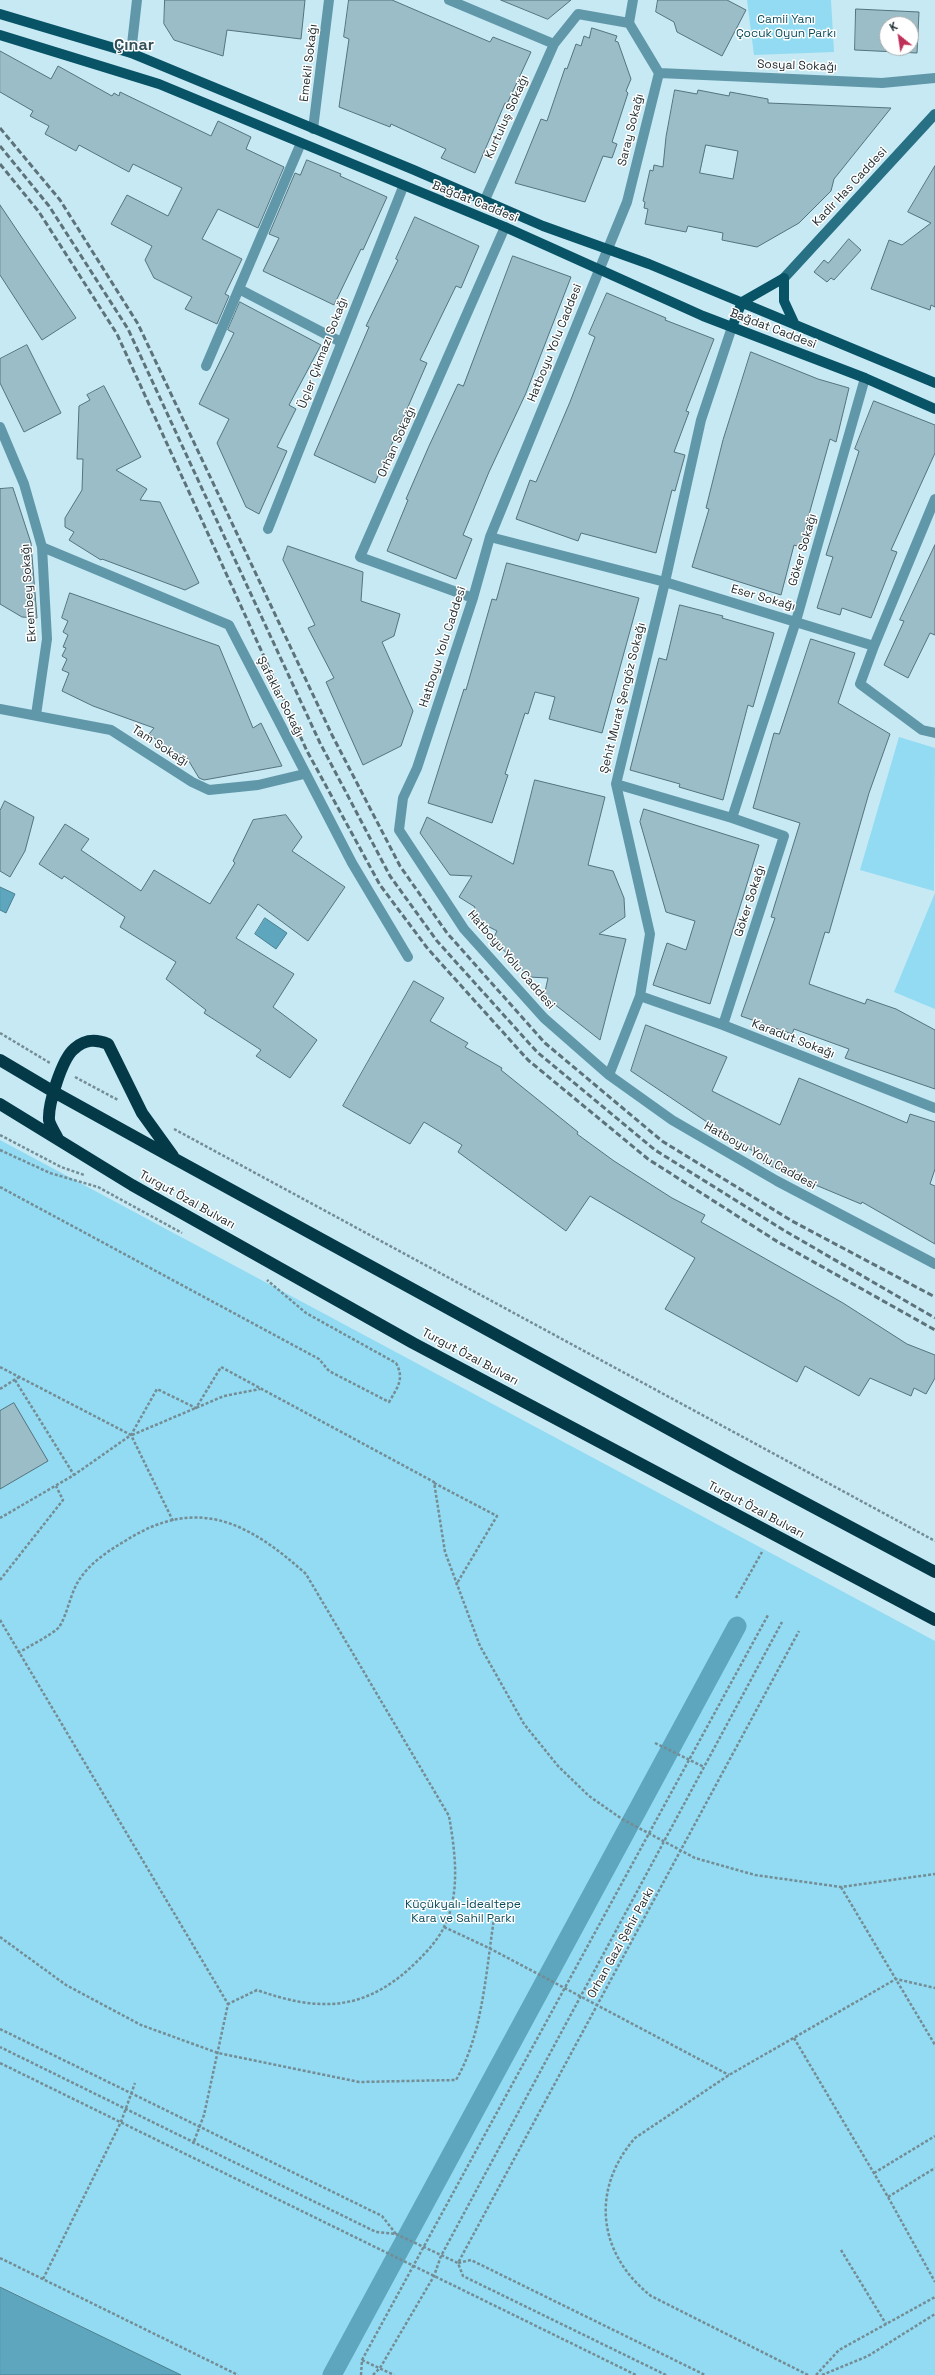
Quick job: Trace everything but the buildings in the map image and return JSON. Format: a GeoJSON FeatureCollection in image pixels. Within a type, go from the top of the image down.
{"type":"FeatureCollection","features":[{"type":"Feature","properties":{"kind":"highway"},"geometry":{"type":"LineString","coordinates":[[58,1139],[50,1121],[50,1108],[54,1092],[73,1049],[82,1043],[96,1039],[108,1044],[142,1112],[175,1159]]}},
{"type":"Feature","properties":{"kind":"highway"},"geometry":{"type":"LineString","coordinates":[[0,1060],[54,1092],[175,1159],[935,1572]]}},
{"type":"Feature","properties":{"kind":"highway","name":"Turgut Özal Bulvarı"},"geometry":{"type":"LineString","coordinates":[[0,1104],[132,1185],[413,1343],[935,1620]]}},
{"type":"Feature","properties":{"kind":"main road","name":"Bağdat Caddesi"},"geometry":{"type":"LineString","coordinates":[[0,14],[131,53],[414,170],[484,202],[542,226],[607,248],[742,302],[935,383]]}},
{"type":"Feature","properties":{"kind":"main road","name":"Bağdat Caddesi"},"geometry":{"type":"LineString","coordinates":[[0,35],[159,84],[403,187],[505,227],[732,327],[865,378],[935,409]]}},
{"type":"Feature","properties":{"kind":"main road"},"geometry":{"type":"LineString","coordinates":[[732,327],[742,302],[784,278],[784,301],[795,325]]}},
{"type":"Feature","properties":{"kind":"street"},"geometry":{"type":"LineString","coordinates":[[131,53],[137,0]]}},
{"type":"Feature","properties":{"kind":"street","name":"Emekli Sokağı"},"geometry":{"type":"LineString","coordinates":[[313,129],[329,0]]}},
{"type":"Feature","properties":{"kind":"street"},"geometry":{"type":"LineString","coordinates":[[449,0],[554,44],[578,14],[629,23]]}},
{"type":"Feature","properties":{"kind":"street"},"geometry":{"type":"LineString","coordinates":[[633,0],[629,23],[659,73]]}},
{"type":"Feature","properties":{"kind":"street","name":"Kurtuluş Sokağı"},"geometry":{"type":"LineString","coordinates":[[484,202],[554,44]]}},
{"type":"Feature","properties":{"kind":"street","name":"Sosyal Sokağı"},"geometry":{"type":"LineString","coordinates":[[659,73],[882,83],[935,78]]}},
{"type":"Feature","properties":{"kind":"street","name":"Saray Sokağı"},"geometry":{"type":"LineString","coordinates":[[599,269],[627,202],[659,73]]}},
{"type":"Feature","properties":{"kind":"street","name":"Kadir Has Caddesi"},"geometry":{"type":"LineString","coordinates":[[784,278],[935,114]]}},
{"type":"Feature","properties":{"kind":"street"},"geometry":{"type":"LineString","coordinates":[[206,366],[301,143]]}},
{"type":"Feature","properties":{"kind":"street","name":"Üçler Çıkmazı Sokağı"},"geometry":{"type":"LineString","coordinates":[[268,529],[403,187]]}},
{"type":"Feature","properties":{"kind":"street","name":"Orhan Sokağı"},"geometry":{"type":"LineString","coordinates":[[473,598],[360,557],[505,227]]}},
{"type":"Feature","properties":{"kind":"street","name":"Hatboyu Yolu Caddesi"},"geometry":{"type":"LineString","coordinates":[[599,269],[490,537],[473,598],[416,768],[403,798],[399,830],[464,929],[544,1018],[609,1075],[672,1120],[777,1181],[935,1264]]}},
{"type":"Feature","properties":{"kind":"street"},"geometry":{"type":"LineString","coordinates":[[239,289],[342,342]]}},
{"type":"Feature","properties":{"kind":"street","name":"Şehit Murat Şengöz Sokağı"},"geometry":{"type":"LineString","coordinates":[[609,1075],[640,996],[650,934],[616,784],[665,582],[701,420],[732,327]]}},
{"type":"Feature","properties":{"kind":"street","name":"Göker Sokağı"},"geometry":{"type":"LineString","coordinates":[[732,818],[796,621],[865,378]]}},
{"type":"Feature","properties":{"kind":"street","name":"Ekrembey Sokağı"},"geometry":{"type":"LineString","coordinates":[[0,427],[24,484],[42,547],[47,639],[36,715]]}},
{"type":"Feature","properties":{"kind":"street"},"geometry":{"type":"LineString","coordinates":[[935,499],[874,646],[860,684],[922,730],[935,733]]}},
{"type":"Feature","properties":{"kind":"street","name":"Eser Sokağı"},"geometry":{"type":"LineString","coordinates":[[490,537],[665,582],[874,646]]}},
{"type":"Feature","properties":{"kind":"street","name":"Şafaklar Sokağı"},"geometry":{"type":"LineString","coordinates":[[42,547],[229,625],[304,774],[352,863],[408,957]]}},
{"type":"Feature","properties":{"kind":"street","name":"Tam Sokağı"},"geometry":{"type":"LineString","coordinates":[[0,709],[111,730],[192,782],[209,790],[258,785],[304,774]]}},
{"type":"Feature","properties":{"kind":"street","name":"Göker Sokağı"},"geometry":{"type":"LineString","coordinates":[[616,784],[732,818],[784,836],[723,1025]]}},
{"type":"Feature","properties":{"kind":"street","name":"Karadut Sokağı"},"geometry":{"type":"LineString","coordinates":[[640,996],[723,1025],[935,1108]]}},
{"type":"Feature","properties":{"kind":"path"},"geometry":{"type":"LineString","coordinates":[[0,1033],[39,1056]]}},
{"type":"Feature","properties":{"kind":"path"},"geometry":{"type":"LineString","coordinates":[[76,1077],[142,1112]]}},
{"type":"Feature","properties":{"kind":"path"},"geometry":{"type":"LineString","coordinates":[[170,1127],[935,1541]]}},
{"type":"Feature","properties":{"kind":"path"},"geometry":{"type":"LineString","coordinates":[[0,1150],[50,1173],[98,1187],[188,1236]]}},
{"type":"Feature","properties":{"kind":"path"},"geometry":{"type":"LineString","coordinates":[[0,1187],[319,1359],[329,1371],[389,1402],[400,1384],[401,1372],[396,1363],[306,1313],[264,1277]]}},
{"type":"Feature","properties":{"kind":"path"},"geometry":{"type":"LineString","coordinates":[[0,1367],[131,1435],[172,1520]]}},
{"type":"Feature","properties":{"kind":"path"},"geometry":{"type":"LineString","coordinates":[[196,1408],[221,1367],[497,1516],[456,1585]]}},
{"type":"Feature","properties":{"kind":"path"},"geometry":{"type":"LineString","coordinates":[[0,1389],[19,1377]]}},
{"type":"Feature","properties":{"kind":"path"},"geometry":{"type":"LineString","coordinates":[[16,1380],[74,1475]]}},
{"type":"Feature","properties":{"kind":"path"},"geometry":{"type":"LineString","coordinates":[[131,1435],[157,1388],[196,1408]]}},
{"type":"Feature","properties":{"kind":"path"},"geometry":{"type":"LineString","coordinates":[[0,1518],[74,1475],[131,1435],[224,1396],[260,1389]]}},
{"type":"Feature","properties":{"kind":"path"},"geometry":{"type":"LineString","coordinates":[[434,1482],[445,1552],[456,1585],[480,1646],[524,1724],[558,1766],[590,1796],[640,1830],[695,1858],[756,1875],[841,1887],[935,1874]]}},
{"type":"Feature","properties":{"kind":"path"},"geometry":{"type":"LineString","coordinates":[[0,1580],[63,1500],[56,1486]]}},
{"type":"Feature","properties":{"kind":"path"},"geometry":{"type":"LineString","coordinates":[[18,1653],[59,1628],[68,1601],[80,1580],[104,1554],[145,1528],[172,1520],[181,1518],[218,1519],[245,1528],[278,1549],[306,1574],[449,1816],[456,1860],[451,1904],[444,1927],[420,1959],[391,1985],[355,2001],[316,2005],[279,1998],[257,1990],[228,2004]]}},
{"type":"Feature","properties":{"kind":"path"},"geometry":{"type":"LineString","coordinates":[[736,1598],[762,1552]]}},
{"type":"Feature","properties":{"kind":"path"},"geometry":{"type":"LineString","coordinates":[[361,2375],[362,2360],[411,2266],[423,2247],[647,1834],[768,1615]]}},
{"type":"Feature","properties":{"kind":"path"},"geometry":{"type":"LineString","coordinates":[[0,1620],[18,1653],[228,2004],[200,2127],[193,2144]]}},
{"type":"Feature","properties":{"kind":"path"},"geometry":{"type":"LineString","coordinates":[[373,2375],[380,2368],[434,2276],[441,2256],[782,1622]]}},
{"type":"Feature","properties":{"kind":"path","name":"Orhan Gazi Şehir Parkı"},"geometry":{"type":"LineString","coordinates":[[458,2263],[799,1631]]}},
{"type":"Feature","properties":{"kind":"path"},"geometry":{"type":"LineString","coordinates":[[655,1743],[704,1767]]}},
{"type":"Feature","properties":{"kind":"path"},"geometry":{"type":"LineString","coordinates":[[841,1887],[935,2045]]}},
{"type":"Feature","properties":{"kind":"path"},"geometry":{"type":"LineString","coordinates":[[0,1937],[66,1985],[141,2026],[218,2053],[359,2082],[456,2080],[466,2064],[482,1998],[494,1919]]}},
{"type":"Feature","properties":{"kind":"path"},"geometry":{"type":"LineString","coordinates":[[444,1927],[489,1948],[580,1998],[729,2075]]}},
{"type":"Feature","properties":{"kind":"path"},"geometry":{"type":"LineString","coordinates":[[808,2375],[651,2296],[633,2282],[612,2246],[606,2224],[607,2186],[624,2151],[635,2138],[729,2075],[896,1979],[935,1988]]}},
{"type":"Feature","properties":{"kind":"path"},"geometry":{"type":"LineString","coordinates":[[0,2029],[382,2216],[396,2234]]}},
{"type":"Feature","properties":{"kind":"path"},"geometry":{"type":"LineString","coordinates":[[794,2038],[888,2197],[935,2282]]}},
{"type":"Feature","properties":{"kind":"path"},"geometry":{"type":"LineString","coordinates":[[0,2047],[193,2144],[376,2232],[396,2234],[458,2263],[471,2260],[705,2375]]}},
{"type":"Feature","properties":{"kind":"path"},"geometry":{"type":"LineString","coordinates":[[0,2063],[411,2266],[636,2375]]}},
{"type":"Feature","properties":{"kind":"path"},"geometry":{"type":"LineString","coordinates":[[43,2279],[121,2122],[124,2110],[135,2083]]}},
{"type":"Feature","properties":{"kind":"path"},"geometry":{"type":"LineString","coordinates":[[874,2173],[935,2136]]}},
{"type":"Feature","properties":{"kind":"path"},"geometry":{"type":"LineString","coordinates":[[888,2197],[935,2168]]}},
{"type":"Feature","properties":{"kind":"path"},"geometry":{"type":"LineString","coordinates":[[841,2250],[886,2324]]}},
{"type":"Feature","properties":{"kind":"path"},"geometry":{"type":"LineString","coordinates":[[0,2258],[238,2375]]}},
{"type":"Feature","properties":{"kind":"path"},"geometry":{"type":"LineString","coordinates":[[458,2263],[463,2276],[666,2375]]}},
{"type":"Feature","properties":{"kind":"path"},"geometry":{"type":"LineString","coordinates":[[816,2375],[839,2350],[935,2298]]}},
{"type":"Feature","properties":{"kind":"path"},"geometry":{"type":"LineString","coordinates":[[822,2375],[868,2356],[935,2314]]}},
{"type":"Feature","properties":{"kind":"path"},"geometry":{"type":"LineString","coordinates":[[362,2360],[394,2375]]}},
{"type":"Feature","properties":{"kind":"green space","name":"Camii Yanı Çocuk Oyun Parkı"},"geometry":{"type":"Polygon","coordinates":[[[747,0],[831,0],[834,52],[754,55],[747,0]]]}},
{"type":"Feature","properties":{"kind":"green space"},"geometry":{"type":"Polygon","coordinates":[[[899,737],[935,748],[934,891],[860,870],[899,737]]]}},
{"type":"Feature","properties":{"kind":"green space"},"geometry":{"type":"Polygon","coordinates":[[[935,893],[935,1009],[894,992],[935,893]]]}},
{"type":"Feature","properties":{"kind":"green space","name":"Küçükyalı-İdealtepe Kara ve Sahil Parkı"},"geometry":{"type":"Polygon","coordinates":[[[0,1140],[935,1641],[935,2375],[181,2375],[0,2286],[0,1140]]]}},
{"type":"Feature","properties":{"kind":"shaded area"},"geometry":{"type":"Polygon","coordinates":[[[0,887],[15,894],[6,913],[0,910],[0,887]]]}},
{"type":"Feature","properties":{"kind":"shaded area"},"geometry":{"type":"Polygon","coordinates":[[[265,918],[287,933],[276,949],[255,934],[265,918]]]}},
{"type":"Feature","properties":{"kind":"shaded area"},"geometry":{"type":"Polygon","coordinates":[[[0,2287],[181,2375],[0,2375],[0,2287]]]}},
{"type":"Feature","properties":{"kind":"waterway"},"geometry":{"type":"LineString","coordinates":[[332,2375],[737,1626]]}},
{"type":"Feature","properties":{"kind":"railway"},"geometry":{"type":"LineString","coordinates":[[0,128],[60,200],[138,324],[332,735],[400,866],[447,933],[545,1043],[662,1141],[792,1221],[935,1297]]}},
{"type":"Feature","properties":{"kind":"railway"},"geometry":{"type":"LineString","coordinates":[[0,146],[49,206],[128,329],[320,743],[390,876],[437,941],[537,1052],[655,1150],[785,1231],[935,1318]]}},
{"type":"Feature","properties":{"kind":"railway"},"geometry":{"type":"LineString","coordinates":[[0,164],[39,212],[117,334],[307,751],[380,885],[428,949],[528,1060],[648,1159],[778,1242],[935,1330]]}},
{"type":"Feature","properties":{"kind":"district","name":"Çınar"},"geometry":{"type":"Point","coordinates":[134,46]}}]}
